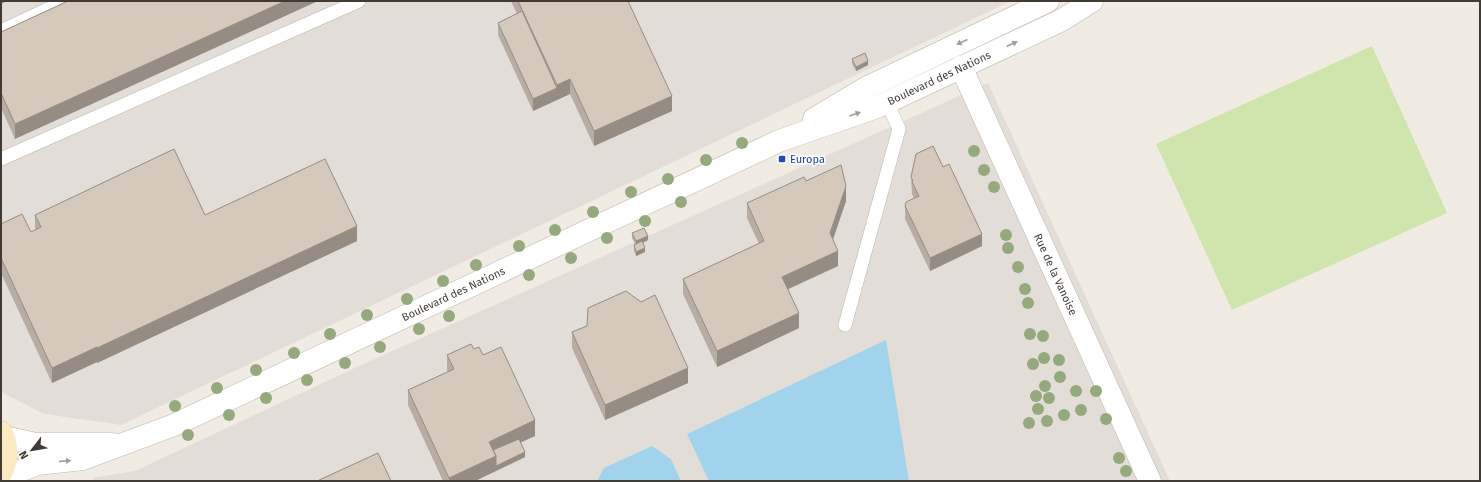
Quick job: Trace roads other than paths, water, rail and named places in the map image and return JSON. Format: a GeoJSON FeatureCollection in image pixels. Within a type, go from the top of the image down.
{"type":"FeatureCollection","features":[{"type":"Feature","properties":{"kind":"main road"},"geometry":{"type":"LineString","coordinates":[[1,473],[4,467],[6,452],[2,434]]}},
{"type":"Feature","properties":{"kind":"street","name":"Boulevard des Nations"},"geometry":{"type":"LineString","coordinates":[[779,141],[866,88],[1048,1]]}},
{"type":"Feature","properties":{"kind":"street","name":"Boulevard des Nations"},"geometry":{"type":"LineString","coordinates":[[1,479],[37,464],[83,460],[128,444],[174,425],[779,141],[887,102],[1062,20],[1092,1]]}},
{"type":"Feature","properties":{"kind":"street","name":"Rue de la Vanoise"},"geometry":{"type":"LineString","coordinates":[[961,67],[1150,481]]}},
{"type":"Feature","properties":{"kind":"street","name":"Boulevard des Nations"},"geometry":{"type":"LineString","coordinates":[[2,434],[36,444],[128,444]]}},
{"type":"Feature","properties":{"kind":"lane"},"geometry":{"type":"LineString","coordinates":[[1,31],[65,1]]}},
{"type":"Feature","properties":{"kind":"lane"},"geometry":{"type":"LineString","coordinates":[[1,158],[358,1]]}},
{"type":"Feature","properties":{"kind":"lane"},"geometry":{"type":"LineString","coordinates":[[845,325],[898,129],[887,102]]}},
{"type":"Feature","properties":{"kind":"water"},"geometry":{"type":"Polygon","coordinates":[[[886,340],[909,481],[709,481],[687,434],[886,340]]]}},
{"type":"Feature","properties":{"kind":"water"},"geometry":{"type":"Polygon","coordinates":[[[652,446],[671,459],[681,481],[597,481],[604,468],[652,446]]]}},
{"type":"Feature","properties":{"kind":"place","name":"Europa"},"geometry":{"type":"Point","coordinates":[782,159]}}]}
